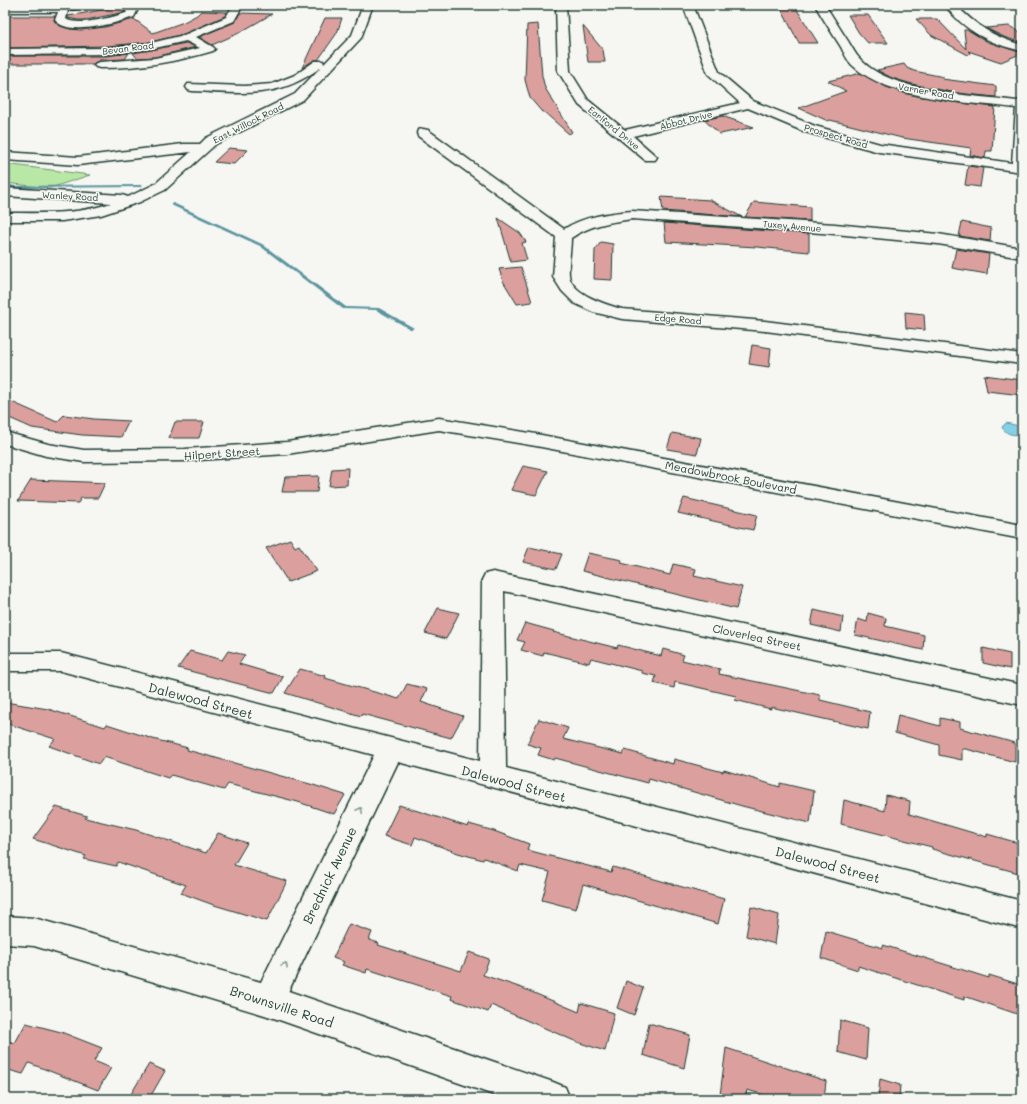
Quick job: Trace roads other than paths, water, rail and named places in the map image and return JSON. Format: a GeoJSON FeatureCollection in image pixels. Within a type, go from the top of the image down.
{"type":"FeatureCollection","features":[{"type":"Feature","properties":{"kind":"street"},"geometry":{"type":"LineString","coordinates":[[5,9],[64,8],[86,5]]}},
{"type":"Feature","properties":{"kind":"street"},"geometry":{"type":"LineString","coordinates":[[64,8],[60,20],[70,26],[123,18],[130,15],[132,11],[125,5]]}},
{"type":"Feature","properties":{"kind":"street","name":"Bevan Road"},"geometry":{"type":"LineString","coordinates":[[5,52],[107,51],[152,46],[188,37],[230,19],[238,5]]}},
{"type":"Feature","properties":{"kind":"street","name":"East Willock Road"},"geometry":{"type":"LineString","coordinates":[[5,217],[73,215],[101,211],[135,199],[160,187],[211,141],[299,97],[357,36],[368,5]]}},
{"type":"Feature","properties":{"kind":"street","name":"Earlford Drive"},"geometry":{"type":"LineString","coordinates":[[561,5],[564,71],[583,102],[650,157]]}},
{"type":"Feature","properties":{"kind":"street","name":"Prospect Road"},"geometry":{"type":"LineString","coordinates":[[688,5],[714,74],[749,104],[810,129],[879,148],[1021,168]]}},
{"type":"Feature","properties":{"kind":"street","name":"Varner Road"},"geometry":{"type":"LineString","coordinates":[[820,5],[861,69],[886,83],[928,93],[1022,104]]}},
{"type":"Feature","properties":{"kind":"street"},"geometry":{"type":"LineString","coordinates":[[950,5],[964,21],[985,36],[1022,48]]}},
{"type":"Feature","properties":{"kind":"street"},"geometry":{"type":"LineString","coordinates":[[91,65],[121,65],[163,60],[209,49],[188,37]]}},
{"type":"Feature","properties":{"kind":"street"},"geometry":{"type":"LineString","coordinates":[[192,87],[259,89],[273,87],[295,80],[327,58],[340,54]]}},
{"type":"Feature","properties":{"kind":"street","name":"Abbot Drive"},"geometry":{"type":"LineString","coordinates":[[622,135],[749,104]]}},
{"type":"Feature","properties":{"kind":"street"},"geometry":{"type":"LineString","coordinates":[[1021,168],[1022,104]]}},
{"type":"Feature","properties":{"kind":"street"},"geometry":{"type":"LineString","coordinates":[[423,133],[564,236]]}},
{"type":"Feature","properties":{"kind":"street"},"geometry":{"type":"LineString","coordinates":[[5,156],[78,161],[182,148],[203,148]]}},
{"type":"Feature","properties":{"kind":"street","name":"Wanley Road"},"geometry":{"type":"LineString","coordinates":[[5,192],[135,199]]}},
{"type":"Feature","properties":{"kind":"street","name":"Tuxey Avenue"},"geometry":{"type":"LineString","coordinates":[[564,236],[576,228],[606,218],[632,215],[835,229],[938,239],[1022,253]]}},
{"type":"Feature","properties":{"kind":"street","name":"Edge Road"},"geometry":{"type":"LineString","coordinates":[[564,236],[561,277],[568,288],[580,299],[599,308],[622,314],[765,326],[1022,359]]}},
{"type":"Feature","properties":{"kind":"street","name":"Hilpert Street"},"geometry":{"type":"LineString","coordinates":[[5,438],[46,450],[84,456],[185,455],[287,448],[439,424]]}},
{"type":"Feature","properties":{"kind":"street","name":"Meadowbrook Boulevard"},"geometry":{"type":"LineString","coordinates":[[439,424],[536,440],[1022,532]]}},
{"type":"Feature","properties":{"kind":"street","name":"Cloverlea Street"},"geometry":{"type":"LineString","coordinates":[[493,777],[493,580],[1022,695]]}},
{"type":"Feature","properties":{"kind":"street","name":"Dalewood Street"},"geometry":{"type":"LineString","coordinates":[[5,662],[61,662],[390,750],[1022,915]]}},
{"type":"Feature","properties":{"kind":"street","name":"Brednick Avenue"},"geometry":{"type":"LineString","coordinates":[[268,1000],[390,750]]}},
{"type":"Feature","properties":{"kind":"street","name":"Brownsville Road"},"geometry":{"type":"LineString","coordinates":[[5,930],[34,932],[268,1000],[553,1099]]}},
{"type":"Feature","properties":{"kind":"water"},"geometry":{"type":"Polygon","coordinates":[[[1006,423],[1019,426],[1022,430],[1021,434],[1013,435],[1007,433],[1002,427],[1006,423]]]}},
{"type":"Feature","properties":{"kind":"waterway"},"geometry":{"type":"LineString","coordinates":[[5,185],[15,187],[141,186]]}},
{"type":"Feature","properties":{"kind":"waterway"},"geometry":{"type":"LineString","coordinates":[[172,204],[261,245],[345,308],[377,309],[412,328]]}}]}
